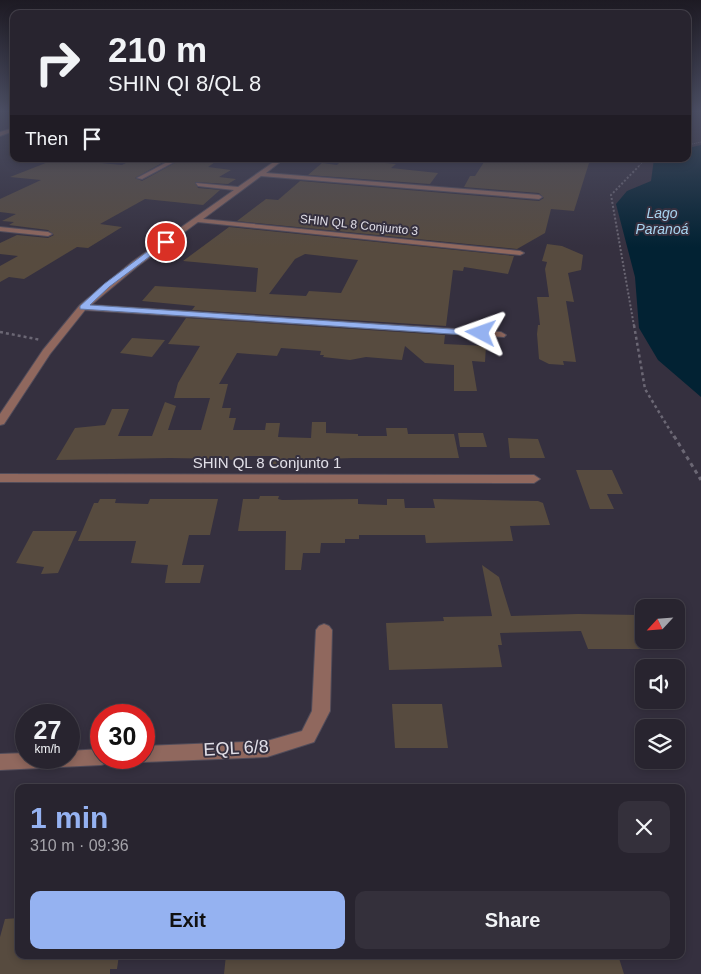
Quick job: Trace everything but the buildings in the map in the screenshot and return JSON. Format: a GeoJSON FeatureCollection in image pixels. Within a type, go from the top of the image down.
{"type":"FeatureCollection","features":[{"type":"Feature","properties":{"kind":"street"},"geometry":{"type":"LineString","coordinates":[[140,178],[171,162]]}},
{"type":"Feature","properties":{"kind":"street"},"geometry":{"type":"LineString","coordinates":[[0,422],[54,342],[83,307],[128,269],[277,162]]}},
{"type":"Feature","properties":{"kind":"street"},"geometry":{"type":"LineString","coordinates":[[260,174],[539,197]]}},
{"type":"Feature","properties":{"kind":"street"},"geometry":{"type":"LineString","coordinates":[[198,184],[239,189]]}},
{"type":"Feature","properties":{"kind":"street","name":"SHIN QL 8 Conjunto 3"},"geometry":{"type":"LineString","coordinates":[[196,220],[520,253]]}},
{"type":"Feature","properties":{"kind":"street"},"geometry":{"type":"LineString","coordinates":[[0,228],[48,234]]}},
{"type":"Feature","properties":{"kind":"street"},"geometry":{"type":"LineString","coordinates":[[83,307],[501,335]]}},
{"type":"Feature","properties":{"kind":"street","name":"SHIN QL 8 Conjunto 1"},"geometry":{"type":"LineString","coordinates":[[0,478],[534,480]]}},
{"type":"Feature","properties":{"kind":"street","name":"EQL 6/8"},"geometry":{"type":"LineString","coordinates":[[155,754],[267,749],[308,737],[321,711],[324,630]]}},
{"type":"Feature","properties":{"kind":"street"},"geometry":{"type":"LineString","coordinates":[[0,762],[90,758]]}},
{"type":"Feature","properties":{"kind":"path"},"geometry":{"type":"LineString","coordinates":[[643,162],[611,195],[645,389],[701,480]]}},
{"type":"Feature","properties":{"kind":"path"},"geometry":{"type":"LineString","coordinates":[[0,332],[54,342]]}},
{"type":"Feature","properties":{"kind":"water","name":"Lago Paranoá"},"geometry":{"type":"Polygon","coordinates":[[[691,156],[701,156],[701,397],[658,360],[639,328],[635,277],[616,204],[627,191],[651,181],[654,162],[691,162],[691,156]]]}},
{"type":"Feature","properties":{"kind":"route"},"geometry":{"type":"LineString","coordinates":[[166,242],[106,286],[83,307],[481,333]]}}]}
